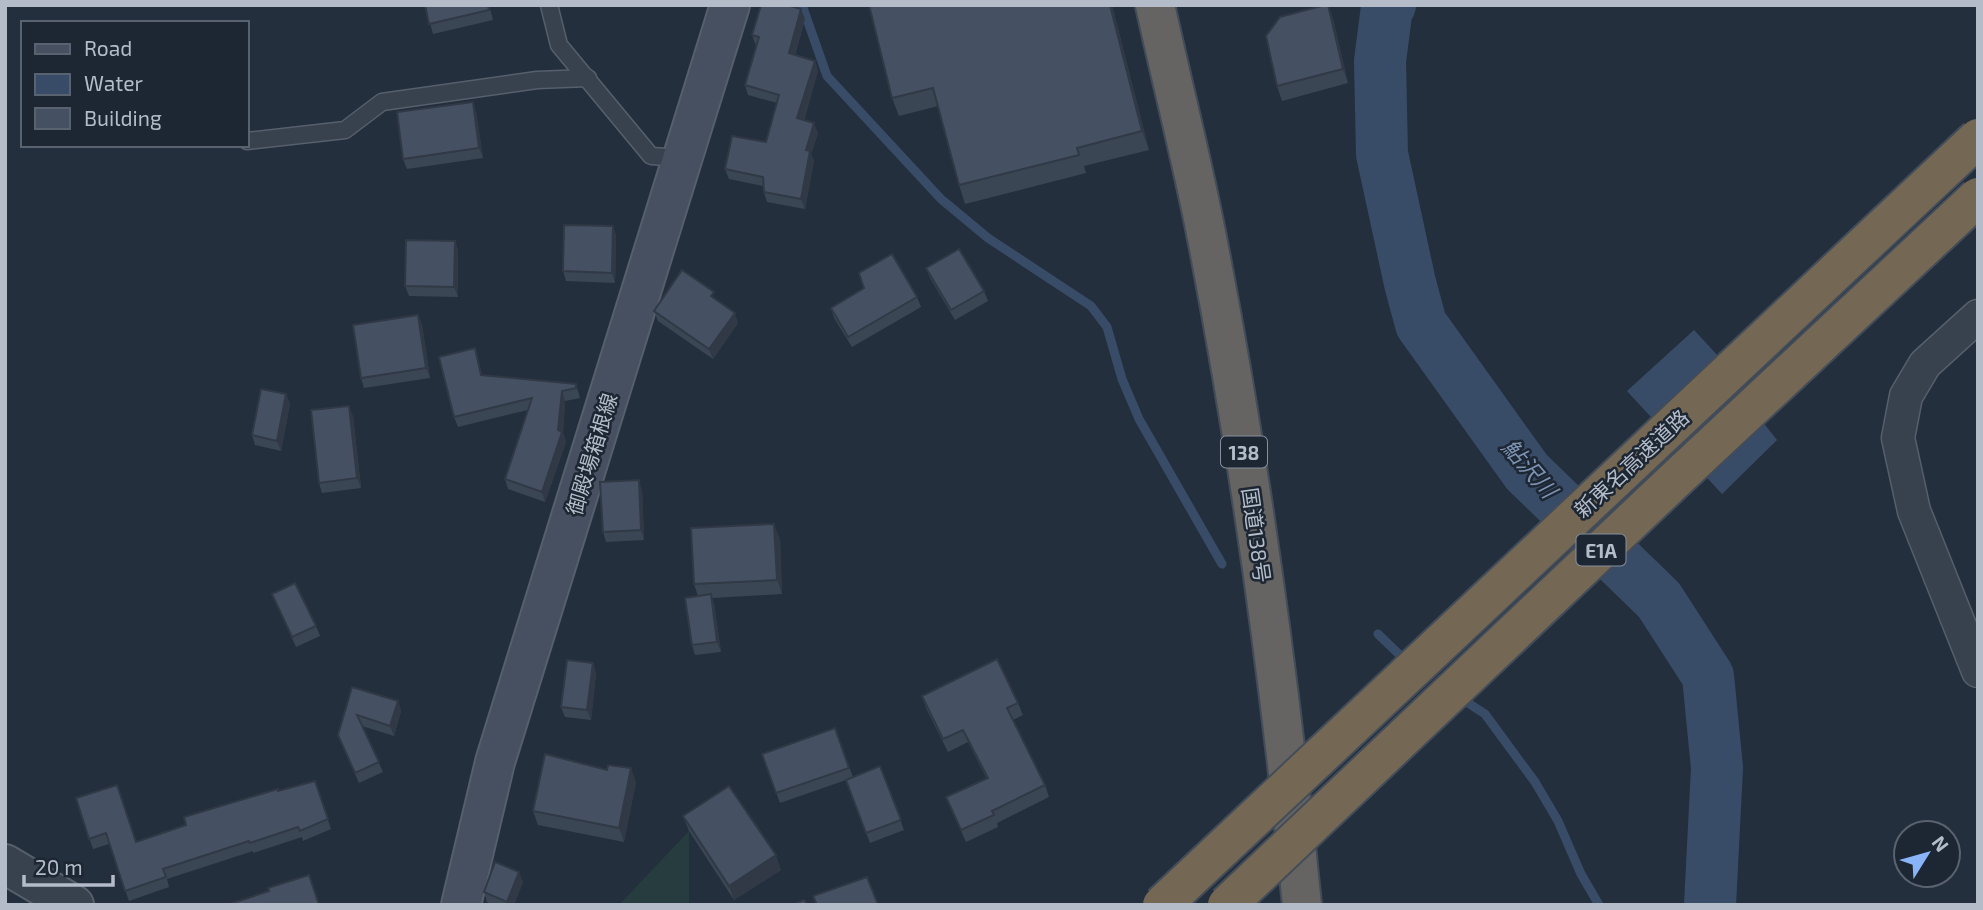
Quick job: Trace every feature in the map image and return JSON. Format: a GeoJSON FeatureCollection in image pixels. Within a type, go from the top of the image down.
{"type":"FeatureCollection","features":[{"type":"Feature","properties":{"kind":"highway","name":"国道138号"},"geometry":{"type":"LineString","coordinates":[[1155,5],[1207,237],[1251,493],[1286,738],[1302,905]]}},
{"type":"Feature","properties":{"kind":"highway","name":"新東名高速道路"},"geometry":{"type":"LineString","coordinates":[[1162,905],[1978,138]]}},
{"type":"Feature","properties":{"kind":"highway","name":"新東名高速道路"},"geometry":{"type":"LineString","coordinates":[[1227,905],[1978,197]]}},
{"type":"Feature","properties":{"kind":"main road","name":"御殿場箱根線"},"geometry":{"type":"LineString","coordinates":[[461,905],[495,762],[730,5]]}},
{"type":"Feature","properties":{"kind":"street"},"geometry":{"type":"LineString","coordinates":[[1978,316],[1924,364],[1906,396],[1898,438],[1914,512],[1978,671]]}},
{"type":"Feature","properties":{"kind":"street"},"geometry":{"type":"LineString","coordinates":[[5,864],[74,905]]}},
{"type":"Feature","properties":{"kind":"lane"},"geometry":{"type":"LineString","coordinates":[[549,5],[559,45],[651,156],[684,158]]}},
{"type":"Feature","properties":{"kind":"lane"},"geometry":{"type":"LineString","coordinates":[[248,141],[345,130],[382,102],[537,80],[588,78]]}},
{"type":"Feature","properties":{"kind":"green space"},"geometry":{"type":"Polygon","coordinates":[[[689,831],[689,905],[619,905],[689,831]]]}},
{"type":"Feature","properties":{"kind":"water"},"geometry":{"type":"Polygon","coordinates":[[[1694,330],[1769,411],[1762,421],[1777,440],[1722,494],[1627,391],[1694,330]]]}},
{"type":"Feature","properties":{"kind":"building"},"geometry":{"type":"Polygon","coordinates":[[[425,5],[488,5],[489,10],[429,24],[425,5]]]}},
{"type":"Feature","properties":{"kind":"building"},"geometry":{"type":"Polygon","coordinates":[[[761,5],[787,5],[801,9],[789,53],[815,61],[797,118],[814,123],[806,150],[810,151],[801,199],[764,192],[763,177],[725,169],[732,136],[766,142],[779,95],[745,85],[759,37],[752,35],[761,5]]]}},
{"type":"Feature","properties":{"kind":"building"},"geometry":{"type":"Polygon","coordinates":[[[869,5],[1110,5],[1142,131],[1077,148],[1079,155],[959,185],[933,88],[892,98],[869,5]]]}},
{"type":"Feature","properties":{"kind":"building"},"geometry":{"type":"Polygon","coordinates":[[[1328,5],[1343,69],[1277,86],[1266,36],[1280,17],[1328,5]]]}},
{"type":"Feature","properties":{"kind":"building"},"geometry":{"type":"Polygon","coordinates":[[[473,102],[479,148],[403,159],[397,112],[473,102]]]}},
{"type":"Feature","properties":{"kind":"building"},"geometry":{"type":"Polygon","coordinates":[[[564,225],[613,226],[612,273],[563,271],[564,225]]]}},
{"type":"Feature","properties":{"kind":"building"},"geometry":{"type":"Polygon","coordinates":[[[406,240],[455,241],[454,287],[405,286],[406,240]]]}},
{"type":"Feature","properties":{"kind":"building"},"geometry":{"type":"Polygon","coordinates":[[[959,249],[984,291],[951,310],[926,268],[959,249]]]}},
{"type":"Feature","properties":{"kind":"building"},"geometry":{"type":"Polygon","coordinates":[[[892,254],[917,297],[848,337],[831,308],[864,288],[859,273],[892,254]]]}},
{"type":"Feature","properties":{"kind":"building"},"geometry":{"type":"Polygon","coordinates":[[[682,270],[714,292],[711,296],[735,313],[709,349],[654,311],[682,270]]]}},
{"type":"Feature","properties":{"kind":"building"},"geometry":{"type":"Polygon","coordinates":[[[418,315],[426,368],[361,378],[353,325],[418,315]]]}},
{"type":"Feature","properties":{"kind":"building"},"geometry":{"type":"Polygon","coordinates":[[[475,348],[481,375],[576,384],[576,388],[562,391],[558,430],[562,432],[542,492],[505,479],[532,398],[454,417],[439,357],[475,348]]]}},
{"type":"Feature","properties":{"kind":"building"},"geometry":{"type":"Polygon","coordinates":[[[261,389],[286,394],[277,441],[252,435],[261,389]]]}},
{"type":"Feature","properties":{"kind":"building"},"geometry":{"type":"Polygon","coordinates":[[[349,406],[357,478],[319,483],[311,410],[349,406]]]}},
{"type":"Feature","properties":{"kind":"building"},"geometry":{"type":"Polygon","coordinates":[[[639,480],[641,530],[603,532],[600,482],[639,480]]]}},
{"type":"Feature","properties":{"kind":"building"},"geometry":{"type":"Polygon","coordinates":[[[774,524],[777,580],[694,584],[691,528],[774,524]]]}},
{"type":"Feature","properties":{"kind":"building"},"geometry":{"type":"Polygon","coordinates":[[[295,583],[316,626],[292,637],[272,594],[295,583]]]}},
{"type":"Feature","properties":{"kind":"building"},"geometry":{"type":"Polygon","coordinates":[[[711,594],[717,642],[692,645],[685,598],[711,594]]]}},
{"type":"Feature","properties":{"kind":"building"},"geometry":{"type":"Polygon","coordinates":[[[997,659],[1018,703],[1007,708],[1045,785],[992,811],[994,815],[961,830],[946,797],[988,778],[963,730],[943,739],[922,696],[997,659]]]}},
{"type":"Feature","properties":{"kind":"building"},"geometry":{"type":"Polygon","coordinates":[[[567,660],[593,663],[587,710],[561,707],[567,660]]]}},
{"type":"Feature","properties":{"kind":"building"},"geometry":{"type":"Polygon","coordinates":[[[352,687],[398,701],[390,726],[357,715],[379,762],[355,773],[338,735],[352,687]]]}},
{"type":"Feature","properties":{"kind":"building"},"geometry":{"type":"Polygon","coordinates":[[[835,728],[849,768],[776,793],[762,754],[835,728]]]}},
{"type":"Feature","properties":{"kind":"building"},"geometry":{"type":"Polygon","coordinates":[[[545,754],[607,770],[608,765],[631,768],[619,828],[533,811],[545,754]]]}},
{"type":"Feature","properties":{"kind":"building"},"geometry":{"type":"Polygon","coordinates":[[[880,766],[901,820],[866,833],[846,780],[880,766]]]}},
{"type":"Feature","properties":{"kind":"building"},"geometry":{"type":"Polygon","coordinates":[[[315,781],[328,819],[300,831],[298,827],[163,869],[166,877],[125,891],[106,833],[89,839],[76,798],[117,785],[136,842],[186,825],[184,817],[315,781]]]}},
{"type":"Feature","properties":{"kind":"building"},"geometry":{"type":"Polygon","coordinates":[[[729,786],[776,855],[729,886],[683,816],[729,786]]]}},
{"type":"Feature","properties":{"kind":"building"},"geometry":{"type":"Polygon","coordinates":[[[495,862],[519,872],[507,902],[484,892],[495,862]]]}},
{"type":"Feature","properties":{"kind":"building"},"geometry":{"type":"Polygon","coordinates":[[[309,875],[319,905],[227,905],[269,891],[268,888],[309,875]]]}},
{"type":"Feature","properties":{"kind":"building"},"geometry":{"type":"Polygon","coordinates":[[[867,877],[878,905],[817,905],[813,896],[867,877]]]}},
{"type":"Feature","properties":{"kind":"building"},"geometry":{"type":"Polygon","coordinates":[[[804,900],[807,905],[793,905],[804,900]]]}},
{"type":"Feature","properties":{"kind":"waterway"},"geometry":{"type":"LineString","coordinates":[[802,5],[827,76],[941,199],[988,238],[1091,306],[1107,327],[1122,379],[1139,419],[1222,564]]}},
{"type":"Feature","properties":{"kind":"waterway","name":"鮎沢川"},"geometry":{"type":"LineString","coordinates":[[1390,5],[1387,7],[1380,61],[1382,154],[1421,324],[1527,472],[1659,600],[1708,676],[1717,768],[1710,905]]}},
{"type":"Feature","properties":{"kind":"waterway"},"geometry":{"type":"LineString","coordinates":[[1378,634],[1407,662]]}},
{"type":"Feature","properties":{"kind":"waterway"},"geometry":{"type":"LineString","coordinates":[[1459,697],[1485,714],[1535,782],[1558,821],[1581,874],[1599,905]]}}]}
